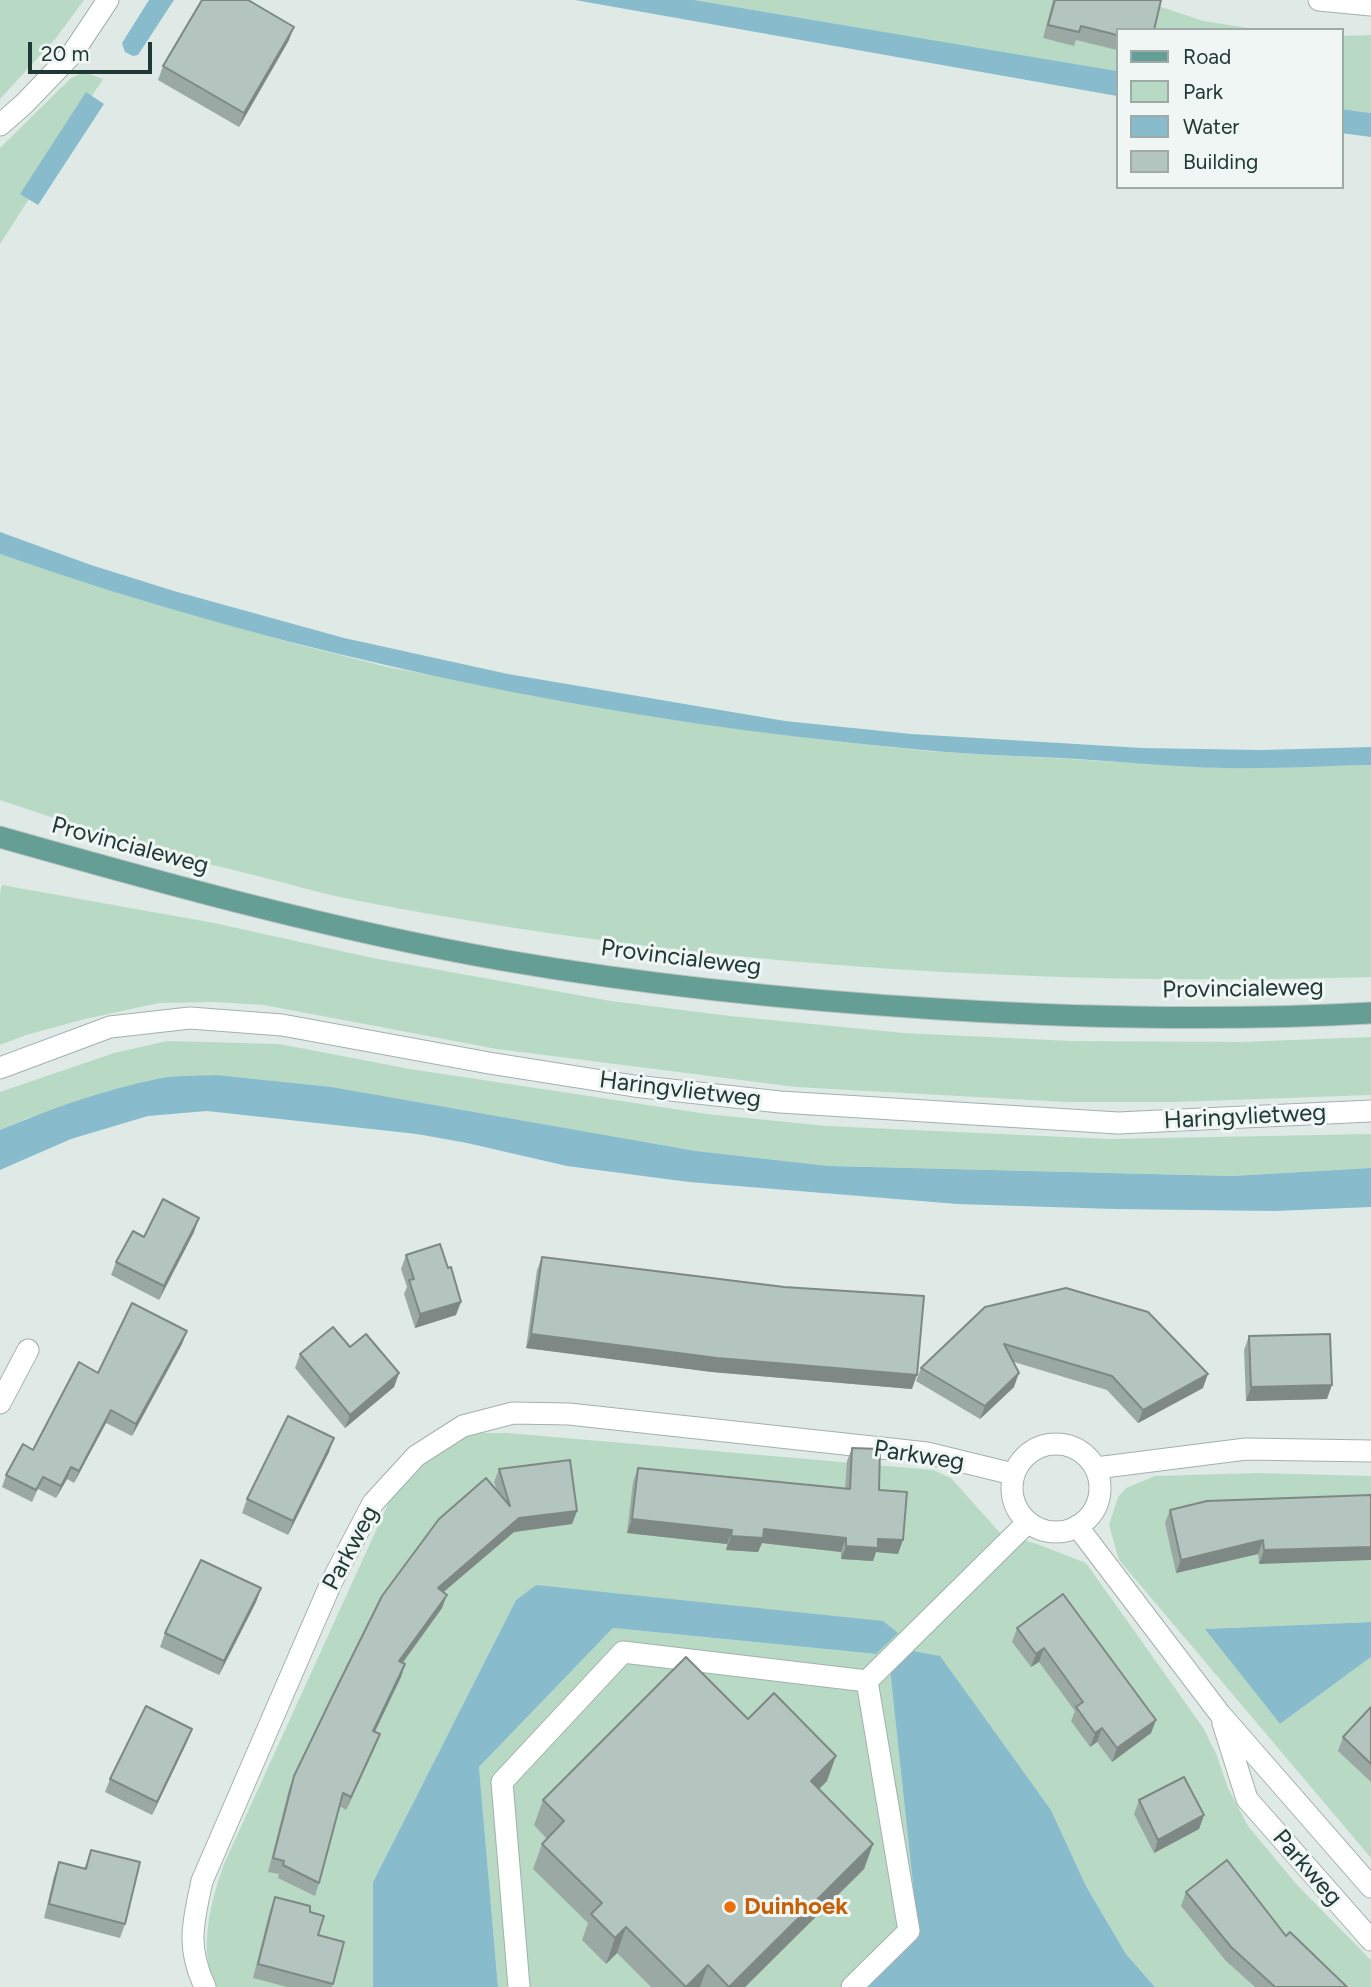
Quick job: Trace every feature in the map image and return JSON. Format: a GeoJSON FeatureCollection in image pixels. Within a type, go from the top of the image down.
{"type":"FeatureCollection","features":[{"type":"Feature","properties":{"kind":"main road","name":"Provincialeweg"},"geometry":{"type":"LineString","coordinates":[[0,837],[178,888],[341,927],[501,960],[659,984],[821,1002],[1039,1016],[1199,1018],[1371,1013]]}},
{"type":"Feature","properties":{"kind":"street"},"geometry":{"type":"LineString","coordinates":[[0,125],[72,54],[108,0]]}},
{"type":"Feature","properties":{"kind":"street"},"geometry":{"type":"LineString","coordinates":[[1319,0],[1371,5]]}},
{"type":"Feature","properties":{"kind":"street","name":"Haringvlietweg"},"geometry":{"type":"LineString","coordinates":[[0,1068],[110,1027],[190,1018],[282,1025],[608,1082],[780,1102],[1118,1123],[1371,1111]]}},
{"type":"Feature","properties":{"kind":"street"},"geometry":{"type":"LineString","coordinates":[[0,1403],[28,1350]]}},
{"type":"Feature","properties":{"kind":"street","name":"Parkweg"},"geometry":{"type":"LineString","coordinates":[[205,1987],[197,1971],[191,1930],[202,1881],[331,1583],[373,1503],[416,1456],[463,1426],[513,1413],[569,1414],[927,1453],[1013,1474]]}},
{"type":"Feature","properties":{"kind":"street"},"geometry":{"type":"LineString","coordinates":[[1053,1443],[1078,1448],[1096,1468],[1100,1494],[1096,1507],[1089,1518],[1077,1527],[1052,1532],[1039,1529],[1019,1512],[1012,1488],[1013,1474],[1019,1462],[1040,1446],[1053,1443]]}},
{"type":"Feature","properties":{"kind":"street"},"geometry":{"type":"LineString","coordinates":[[1096,1468],[1246,1449],[1371,1451]]}},
{"type":"Feature","properties":{"kind":"street"},"geometry":{"type":"LineString","coordinates":[[867,1681],[1028,1522]]}},
{"type":"Feature","properties":{"kind":"street","name":"Parkweg"},"geometry":{"type":"LineString","coordinates":[[1077,1527],[1220,1714],[1371,1888]]}},
{"type":"Feature","properties":{"kind":"street"},"geometry":{"type":"LineString","coordinates":[[519,1987],[502,1782],[623,1652],[867,1681]]}},
{"type":"Feature","properties":{"kind":"street"},"geometry":{"type":"LineString","coordinates":[[852,1987],[909,1931],[867,1681]]}},
{"type":"Feature","properties":{"kind":"street","name":"Parkweg"},"geometry":{"type":"LineString","coordinates":[[1220,1714],[1247,1799],[1371,1940]]}},
{"type":"Feature","properties":{"kind":"green space"},"geometry":{"type":"Polygon","coordinates":[[[0,0],[84,0],[56,38],[0,99],[0,0]]]}},
{"type":"Feature","properties":{"kind":"green space"},"geometry":{"type":"Polygon","coordinates":[[[694,0],[1141,0],[1203,21],[1248,28],[1116,28],[1116,71],[694,0]]]}},
{"type":"Feature","properties":{"kind":"green space"},"geometry":{"type":"Polygon","coordinates":[[[1371,35],[1371,113],[1343,109],[1343,36],[1371,35]]]}},
{"type":"Feature","properties":{"kind":"green space"},"geometry":{"type":"Polygon","coordinates":[[[84,72],[103,79],[92,96],[86,93],[21,193],[29,199],[0,244],[0,148],[71,78],[84,72]]]}},
{"type":"Feature","properties":{"kind":"green space"},"geometry":{"type":"Polygon","coordinates":[[[0,554],[281,640],[387,667],[689,721],[926,751],[1225,768],[1371,765],[1371,977],[1114,978],[986,974],[730,955],[476,922],[349,899],[146,848],[0,800],[0,554]]]}},
{"type":"Feature","properties":{"kind":"green space"},"geometry":{"type":"Polygon","coordinates":[[[2,885],[214,923],[373,958],[611,1001],[730,1016],[904,1033],[1072,1041],[1240,1042],[1371,1037],[1371,1095],[1174,1102],[1066,1102],[796,1087],[497,1049],[264,1005],[214,1002],[159,1003],[85,1019],[0,1045],[2,885]]]}},
{"type":"Feature","properties":{"kind":"green space"},"geometry":{"type":"Polygon","coordinates":[[[167,1041],[279,1044],[410,1069],[707,1114],[827,1126],[1109,1139],[1371,1134],[1371,1168],[1231,1176],[829,1166],[696,1151],[332,1087],[217,1075],[159,1079],[106,1092],[0,1130],[0,1092],[114,1053],[167,1041]]]}},
{"type":"Feature","properties":{"kind":"green space"},"geometry":{"type":"Polygon","coordinates":[[[474,1433],[508,1433],[933,1470],[951,1478],[1001,1534],[1037,1544],[1086,1563],[1204,1729],[1228,1788],[1248,1826],[1298,1886],[1371,1960],[1371,1987],[1155,1987],[1126,1954],[1086,1886],[1051,1810],[1013,1758],[890,1670],[918,1931],[863,1987],[498,1987],[479,1767],[613,1628],[875,1654],[536,1585],[516,1600],[373,1882],[373,1987],[214,1987],[207,1956],[208,1925],[224,1864],[388,1504],[424,1461],[474,1433]]]}},
{"type":"Feature","properties":{"kind":"green space"},"geometry":{"type":"Polygon","coordinates":[[[1259,1473],[1371,1476],[1371,1622],[1206,1629],[1280,1724],[1371,1657],[1371,1858],[1119,1560],[1109,1525],[1118,1497],[1126,1488],[1155,1476],[1259,1473]]]}},
{"type":"Feature","properties":{"kind":"water"},"geometry":{"type":"Polygon","coordinates":[[[149,0],[174,0],[138,55],[133,56],[125,52],[122,43],[149,0]]]}},
{"type":"Feature","properties":{"kind":"water"},"geometry":{"type":"Polygon","coordinates":[[[575,0],[694,0],[1116,71],[1116,96],[575,0]]]}},
{"type":"Feature","properties":{"kind":"water"},"geometry":{"type":"Polygon","coordinates":[[[86,92],[104,104],[38,205],[20,194],[86,92]]]}},
{"type":"Feature","properties":{"kind":"water"},"geometry":{"type":"Polygon","coordinates":[[[1343,109],[1371,113],[1371,137],[1343,133],[1343,109]]]}},
{"type":"Feature","properties":{"kind":"water"},"geometry":{"type":"Polygon","coordinates":[[[0,532],[174,591],[344,638],[508,674],[785,721],[911,734],[1142,748],[1262,750],[1371,747],[1371,765],[1206,767],[942,752],[806,738],[572,703],[340,654],[226,625],[112,591],[0,554],[0,532]]]}},
{"type":"Feature","properties":{"kind":"water"},"geometry":{"type":"Polygon","coordinates":[[[217,1075],[332,1087],[696,1151],[829,1166],[1231,1176],[1371,1168],[1371,1207],[1275,1211],[957,1204],[689,1182],[567,1166],[417,1134],[207,1111],[148,1116],[71,1139],[0,1170],[0,1130],[77,1101],[137,1083],[172,1077],[217,1075]]]}},
{"type":"Feature","properties":{"kind":"water"},"geometry":{"type":"Polygon","coordinates":[[[536,1585],[883,1621],[898,1633],[876,1654],[613,1628],[479,1767],[498,1987],[373,1987],[373,1882],[516,1600],[536,1585]]]}},
{"type":"Feature","properties":{"kind":"water"},"geometry":{"type":"Polygon","coordinates":[[[1371,1622],[1371,1657],[1280,1724],[1205,1629],[1371,1622]]]}},
{"type":"Feature","properties":{"kind":"water"},"geometry":{"type":"Polygon","coordinates":[[[913,1651],[940,1656],[1051,1810],[1086,1886],[1126,1954],[1155,1987],[863,1987],[918,1931],[890,1670],[913,1651]]]}},
{"type":"Feature","properties":{"kind":"building"},"geometry":{"type":"Polygon","coordinates":[[[202,0],[248,0],[294,27],[244,113],[163,66],[202,0]]]}},
{"type":"Feature","properties":{"kind":"building"},"geometry":{"type":"Polygon","coordinates":[[[1055,0],[1161,0],[1154,28],[1116,28],[1116,35],[1081,26],[1079,32],[1048,25],[1055,0]]]}},
{"type":"Feature","properties":{"kind":"building"},"geometry":{"type":"Polygon","coordinates":[[[163,1199],[199,1218],[164,1286],[116,1262],[133,1231],[144,1237],[163,1199]]]}},
{"type":"Feature","properties":{"kind":"building"},"geometry":{"type":"Polygon","coordinates":[[[440,1244],[448,1268],[451,1267],[461,1302],[420,1314],[409,1280],[414,1279],[406,1255],[440,1244]]]}},
{"type":"Feature","properties":{"kind":"building"},"geometry":{"type":"Polygon","coordinates":[[[542,1257],[784,1287],[924,1296],[917,1375],[717,1358],[531,1334],[542,1257]]]}},
{"type":"Feature","properties":{"kind":"building"},"geometry":{"type":"Polygon","coordinates":[[[1066,1288],[1148,1312],[1208,1374],[1143,1410],[1112,1376],[1004,1344],[1019,1373],[985,1406],[921,1368],[985,1307],[1066,1288]]]}},
{"type":"Feature","properties":{"kind":"building"},"geometry":{"type":"Polygon","coordinates":[[[132,1303],[187,1331],[136,1424],[111,1410],[79,1471],[71,1467],[61,1486],[43,1477],[36,1490],[6,1475],[23,1444],[33,1450],[79,1362],[98,1373],[132,1303]]]}},
{"type":"Feature","properties":{"kind":"building"},"geometry":{"type":"Polygon","coordinates":[[[333,1327],[350,1347],[366,1334],[399,1373],[350,1415],[300,1354],[333,1327]]]}},
{"type":"Feature","properties":{"kind":"building"},"geometry":{"type":"Polygon","coordinates":[[[1330,1334],[1332,1385],[1251,1387],[1249,1336],[1330,1334]]]}},
{"type":"Feature","properties":{"kind":"building"},"geometry":{"type":"Polygon","coordinates":[[[288,1416],[334,1438],[293,1521],[247,1499],[288,1416]]]}},
{"type":"Feature","properties":{"kind":"building"},"geometry":{"type":"Polygon","coordinates":[[[852,1448],[880,1449],[879,1490],[907,1492],[903,1540],[878,1539],[878,1548],[846,1546],[846,1538],[764,1529],[763,1538],[731,1536],[732,1530],[632,1519],[638,1468],[850,1489],[852,1448]]]}},
{"type":"Feature","properties":{"kind":"building"},"geometry":{"type":"Polygon","coordinates":[[[570,1460],[577,1511],[519,1518],[438,1588],[447,1595],[399,1661],[405,1664],[373,1731],[380,1734],[351,1797],[343,1793],[319,1883],[283,1865],[284,1861],[273,1858],[294,1776],[334,1693],[382,1596],[439,1519],[486,1478],[510,1506],[499,1469],[570,1460]]]}},
{"type":"Feature","properties":{"kind":"building"},"geometry":{"type":"Polygon","coordinates":[[[1371,1495],[1371,1547],[1264,1550],[1263,1540],[1181,1560],[1170,1510],[1207,1501],[1371,1495]]]}},
{"type":"Feature","properties":{"kind":"building"},"geometry":{"type":"Polygon","coordinates":[[[201,1560],[261,1588],[224,1661],[165,1633],[201,1560]]]}},
{"type":"Feature","properties":{"kind":"building"},"geometry":{"type":"Polygon","coordinates":[[[1063,1594],[1156,1720],[1117,1748],[1102,1728],[1095,1733],[1076,1707],[1083,1702],[1044,1648],[1036,1654],[1017,1628],[1063,1594]]]}},
{"type":"Feature","properties":{"kind":"building"},"geometry":{"type":"Polygon","coordinates":[[[686,1657],[748,1719],[774,1693],[836,1756],[811,1781],[873,1844],[729,1987],[708,1965],[686,1987],[626,1927],[615,1938],[591,1914],[602,1903],[542,1844],[564,1821],[543,1800],[686,1657]]]}},
{"type":"Feature","properties":{"kind":"building"},"geometry":{"type":"Polygon","coordinates":[[[146,1706],[192,1729],[157,1802],[110,1779],[146,1706]]]}},
{"type":"Feature","properties":{"kind":"building"},"geometry":{"type":"Polygon","coordinates":[[[1371,1707],[1371,1764],[1343,1737],[1371,1707]]]}},
{"type":"Feature","properties":{"kind":"building"},"geometry":{"type":"Polygon","coordinates":[[[1184,1777],[1204,1815],[1158,1840],[1139,1800],[1184,1777]]]}},
{"type":"Feature","properties":{"kind":"building"},"geometry":{"type":"Polygon","coordinates":[[[91,1850],[140,1862],[125,1924],[49,1904],[59,1862],[86,1869],[91,1850]]]}},
{"type":"Feature","properties":{"kind":"building"},"geometry":{"type":"Polygon","coordinates":[[[1227,1860],[1286,1936],[1290,1932],[1347,1987],[1275,1987],[1231,1947],[1186,1892],[1227,1860]]]}},
{"type":"Feature","properties":{"kind":"building"},"geometry":{"type":"Polygon","coordinates":[[[275,1897],[310,1906],[310,1912],[324,1916],[318,1935],[344,1942],[333,1984],[258,1964],[275,1897]]]}},
{"type":"Feature","properties":{"kind":"place","name":"Duinhoek"},"geometry":{"type":"Point","coordinates":[730,1907]}}]}
